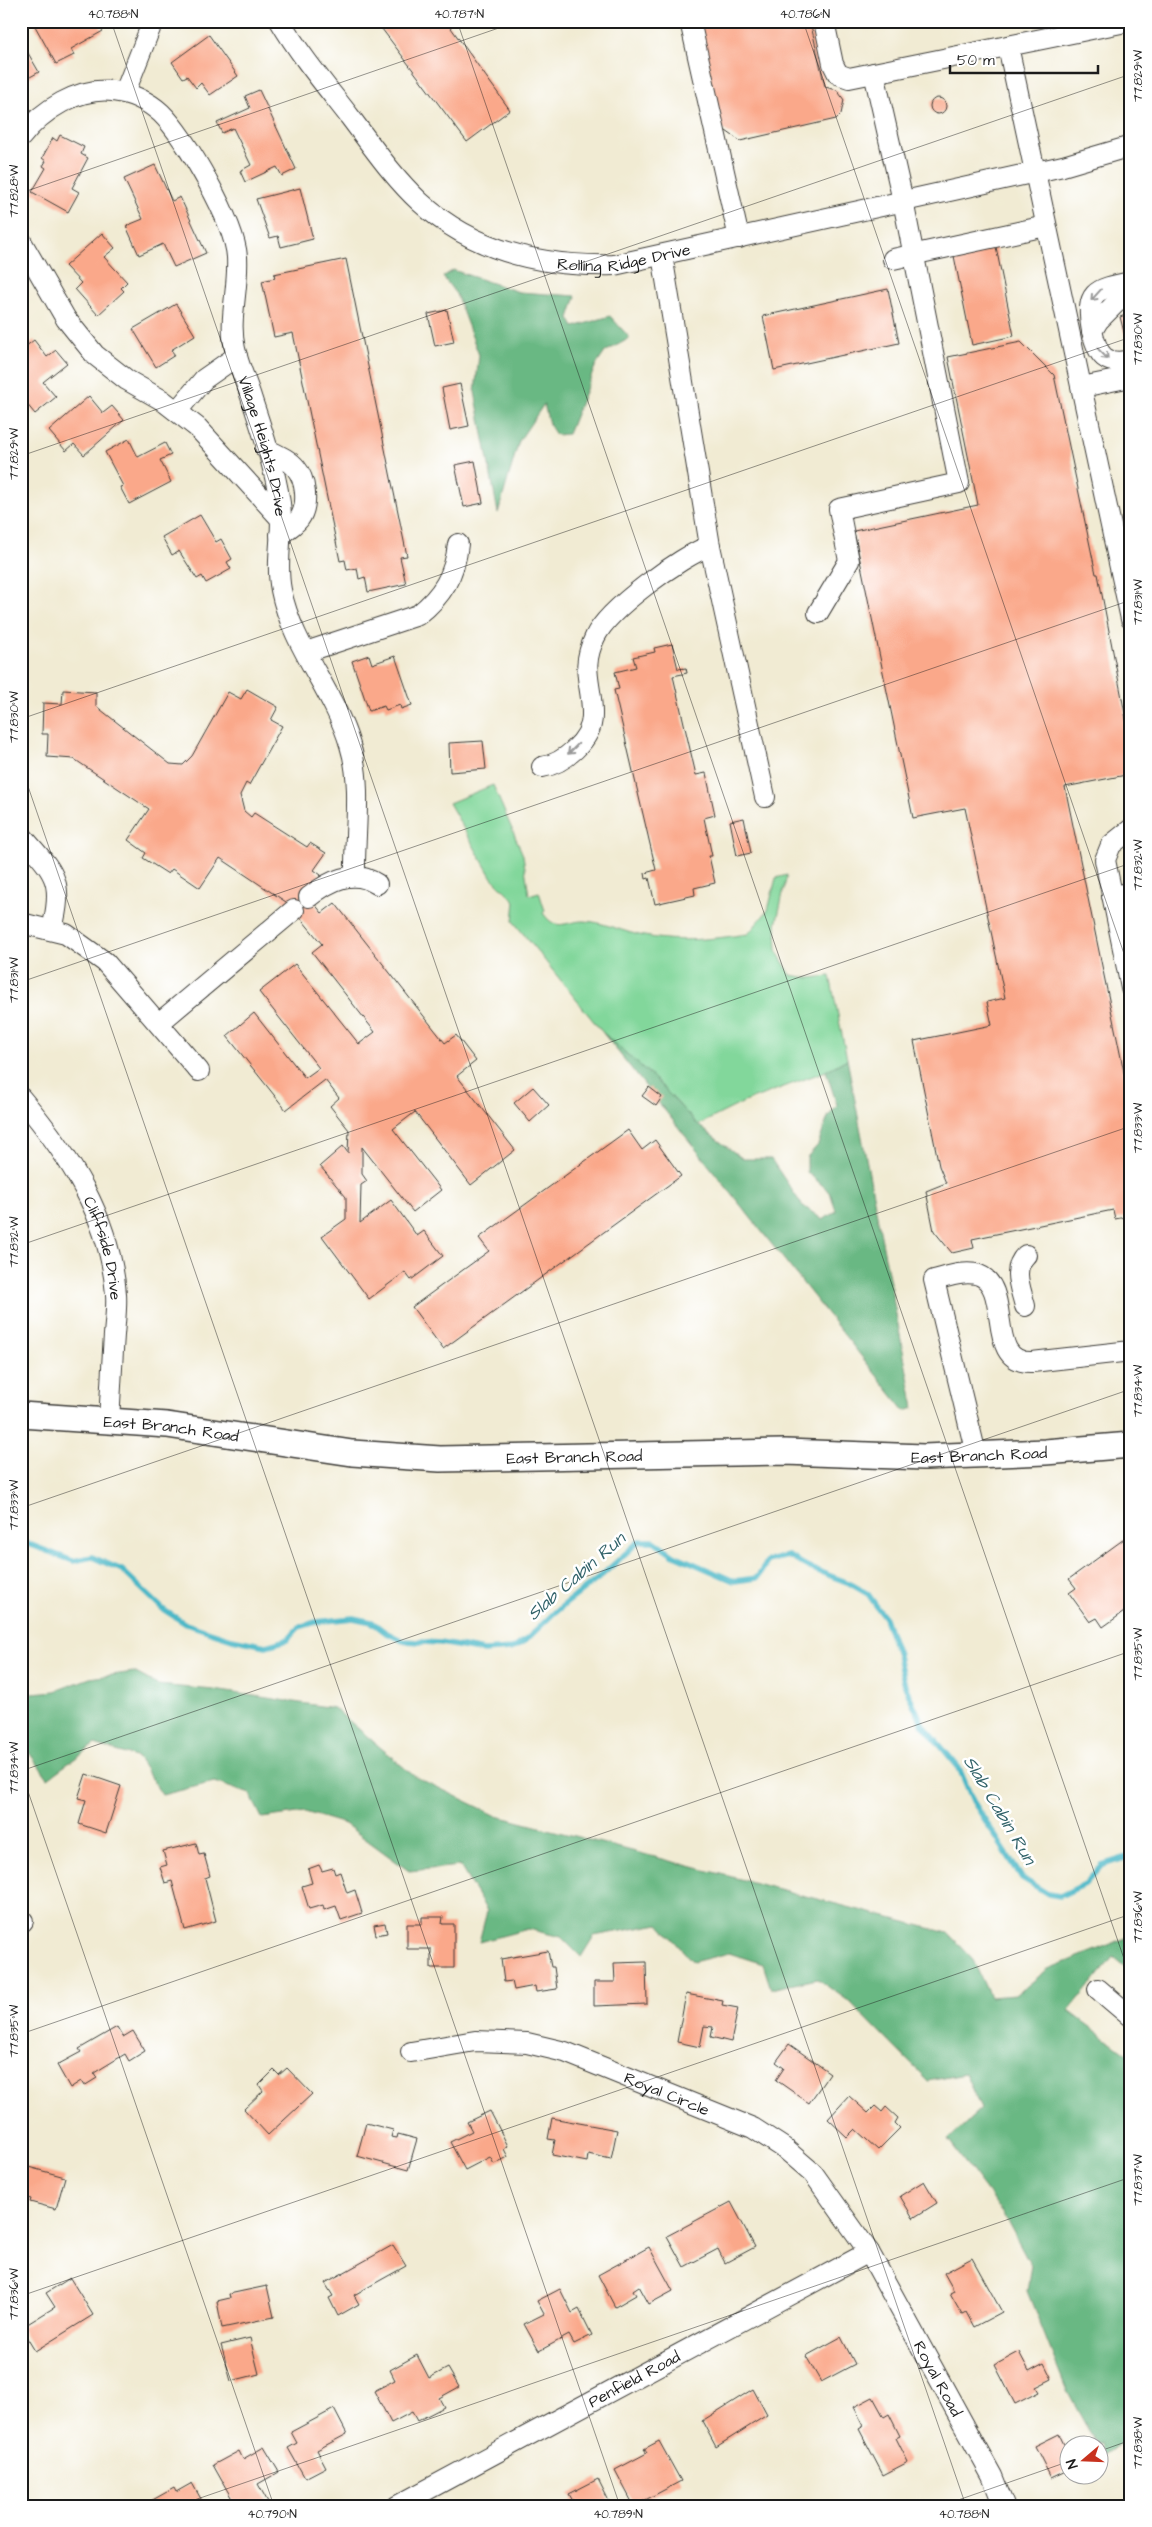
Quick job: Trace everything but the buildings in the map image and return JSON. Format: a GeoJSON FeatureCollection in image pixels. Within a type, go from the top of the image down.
{"type":"FeatureCollection","features":[{"type":"Feature","properties":{"kind":"main road","name":"East Branch Road"},"geometry":{"type":"LineString","coordinates":[[21,1415],[110,1419],[167,1425],[352,1453],[440,1459],[785,1452],[924,1457],[1045,1452],[1131,1445]]}},
{"type":"Feature","properties":{"kind":"street"},"geometry":{"type":"LineString","coordinates":[[144,21],[145,46]]}},
{"type":"Feature","properties":{"kind":"street"},"geometry":{"type":"LineString","coordinates":[[125,92],[145,46],[153,21]]}},
{"type":"Feature","properties":{"kind":"street","name":"Rolling Ridge Drive"},"geometry":{"type":"LineString","coordinates":[[280,21],[317,74],[383,161],[419,202],[467,236],[528,259],[576,266],[614,265],[1063,166],[1131,146]]}},
{"type":"Feature","properties":{"kind":"street"},"geometry":{"type":"LineString","coordinates":[[690,21],[739,238]]}},
{"type":"Feature","properties":{"kind":"street"},"geometry":{"type":"LineString","coordinates":[[824,21],[832,64],[838,74],[849,78],[1131,21]]}},
{"type":"Feature","properties":{"kind":"street"},"geometry":{"type":"LineString","coordinates":[[1008,46],[1131,619]]}},
{"type":"Feature","properties":{"kind":"street"},"geometry":{"type":"LineString","coordinates":[[818,613],[849,561],[840,509],[958,483],[914,254],[874,73]]}},
{"type":"Feature","properties":{"kind":"street","name":"Village Heights Drive"},"geometry":{"type":"LineString","coordinates":[[21,137],[47,111],[90,91],[125,92],[159,111],[174,127],[230,228],[237,258],[233,330],[237,356],[266,449],[280,503],[281,527]]}},
{"type":"Feature","properties":{"kind":"street","name":"Rolling Ridge Drive"},"geometry":{"type":"LineString","coordinates":[[1063,166],[1131,160]]}},
{"type":"Feature","properties":{"kind":"street"},"geometry":{"type":"LineString","coordinates":[[893,258],[1046,226]]}},
{"type":"Feature","properties":{"kind":"street","name":"Village Heights Drive"},"geometry":{"type":"LineString","coordinates":[[21,241],[66,319],[95,355],[127,380],[177,411],[198,428],[281,527]]}},
{"type":"Feature","properties":{"kind":"street"},"geometry":{"type":"LineString","coordinates":[[662,255],[710,546],[765,796]]}},
{"type":"Feature","properties":{"kind":"street"},"geometry":{"type":"LineString","coordinates":[[1131,282],[1102,288],[1095,293],[1089,306],[1092,331],[1097,348],[1104,357],[1114,362],[1131,360]]}},
{"type":"Feature","properties":{"kind":"street"},"geometry":{"type":"LineString","coordinates":[[1092,331],[1098,321],[1131,288]]}},
{"type":"Feature","properties":{"kind":"street"},"geometry":{"type":"LineString","coordinates":[[177,411],[204,379],[237,356]]}},
{"type":"Feature","properties":{"kind":"street"},"geometry":{"type":"LineString","coordinates":[[1082,387],[1131,377]]}},
{"type":"Feature","properties":{"kind":"street"},"geometry":{"type":"LineString","coordinates":[[266,449],[286,459],[297,468],[306,497],[305,507],[300,518],[281,527],[278,558],[281,590],[290,620],[339,716],[354,759],[356,876]]}},
{"type":"Feature","properties":{"kind":"street"},"geometry":{"type":"LineString","coordinates":[[306,652],[418,615],[446,587],[454,569],[458,544]]}},
{"type":"Feature","properties":{"kind":"street"},"geometry":{"type":"LineString","coordinates":[[542,767],[558,762],[578,746],[588,731],[592,717],[586,669],[591,647],[601,626],[629,599],[681,559],[710,546]]}},
{"type":"Feature","properties":{"kind":"street"},"geometry":{"type":"LineString","coordinates":[[1131,829],[1111,845],[1106,855],[1105,865],[1121,894],[1131,988]]}},
{"type":"Feature","properties":{"kind":"street"},"geometry":{"type":"LineString","coordinates":[[21,835],[54,872],[59,902],[52,929]]}},
{"type":"Feature","properties":{"kind":"street"},"geometry":{"type":"LineString","coordinates":[[159,1023],[326,884],[356,876],[377,884]]}},
{"type":"Feature","properties":{"kind":"street"},"geometry":{"type":"LineString","coordinates":[[21,922],[52,929],[79,941],[105,962],[199,1071]]}},
{"type":"Feature","properties":{"kind":"street","name":"Cliffside Drive"},"geometry":{"type":"LineString","coordinates":[[21,1098],[64,1152],[86,1188],[102,1227],[113,1267],[116,1296],[110,1419]]}},
{"type":"Feature","properties":{"kind":"street"},"geometry":{"type":"LineString","coordinates":[[1026,1255],[1021,1259],[1018,1270],[1026,1306]]}},
{"type":"Feature","properties":{"kind":"street"},"geometry":{"type":"LineString","coordinates":[[976,1454],[934,1280],[973,1274],[985,1280],[993,1292],[1006,1348],[1016,1360],[1032,1362],[1131,1351]]}},
{"type":"Feature","properties":{"kind":"street"},"geometry":{"type":"LineString","coordinates":[[1098,1990],[1131,2016]]}},
{"type":"Feature","properties":{"kind":"street","name":"Royal Circle"},"geometry":{"type":"LineString","coordinates":[[411,2052],[475,2040],[527,2043],[565,2052],[752,2128],[784,2148],[812,2173],[870,2252]]}},
{"type":"Feature","properties":{"kind":"street","name":"Penfield Road"},"geometry":{"type":"LineString","coordinates":[[397,2506],[870,2252]]}},
{"type":"Feature","properties":{"kind":"street","name":"Royal Road"},"geometry":{"type":"LineString","coordinates":[[870,2252],[992,2476],[1004,2506]]}},
{"type":"Feature","properties":{"kind":"green space"},"geometry":{"type":"Polygon","coordinates":[[[453,270],[519,292],[576,296],[569,318],[574,327],[610,316],[630,338],[605,352],[595,367],[568,434],[556,435],[549,424],[544,404],[519,441],[498,513],[475,392],[479,355],[456,294],[443,277],[453,270]]]}},
{"type":"Feature","properties":{"kind":"green space"},"geometry":{"type":"Polygon","coordinates":[[[493,785],[523,855],[529,895],[539,892],[545,911],[543,913],[553,923],[562,924],[584,921],[657,938],[683,940],[748,934],[768,910],[776,878],[787,875],[776,925],[777,952],[791,975],[809,978],[830,976],[847,1059],[826,1071],[744,1102],[698,1125],[653,1077],[603,1033],[513,921],[515,901],[492,878],[449,803],[493,785]]]}},
{"type":"Feature","properties":{"kind":"green space"},"geometry":{"type":"Polygon","coordinates":[[[603,1033],[653,1077],[698,1125],[743,1159],[771,1159],[802,1205],[823,1220],[836,1211],[830,1192],[807,1172],[807,1157],[818,1145],[828,1117],[837,1105],[826,1071],[847,1059],[914,1408],[905,1411],[603,1033]]]}},
{"type":"Feature","properties":{"kind":"green space"},"geometry":{"type":"Polygon","coordinates":[[[134,1672],[158,1685],[214,1690],[334,1708],[414,1776],[497,1816],[948,1933],[972,1958],[990,1997],[1016,1995],[1048,1969],[1131,1936],[1131,1972],[1113,1957],[1069,2011],[1131,2057],[1131,2435],[1110,2451],[1110,2434],[1091,2434],[1067,2391],[1027,2291],[1031,2265],[1003,2213],[948,2140],[981,2109],[965,2074],[928,2081],[850,2002],[817,1979],[771,1989],[763,1964],[729,1953],[693,1962],[659,1924],[594,1936],[581,1957],[561,1937],[528,1929],[479,1942],[487,1911],[460,1866],[409,1871],[345,1824],[305,1812],[262,1818],[250,1794],[214,1782],[162,1795],[138,1758],[95,1744],[48,1778],[21,1742],[21,1694],[55,1691],[90,1678],[134,1672]]]}},
{"type":"Feature","properties":{"kind":"waterway","name":"Slab Cabin Run"},"geometry":{"type":"LineString","coordinates":[[21,1541],[73,1561],[92,1557],[122,1570],[164,1610],[186,1624],[232,1639],[266,1646],[287,1640],[299,1627],[316,1622],[353,1618],[372,1622],[385,1632],[403,1641],[441,1643],[484,1651],[511,1649],[526,1640],[555,1612],[600,1577],[639,1541],[654,1541],[674,1555],[734,1581],[757,1578],[768,1561],[788,1556],[810,1568],[849,1583],[868,1594],[885,1618],[898,1655],[905,1686],[923,1725],[959,1768],[973,1801],[1022,1878],[1048,1894],[1060,1896],[1085,1884],[1102,1865],[1131,1856]]}}]}
